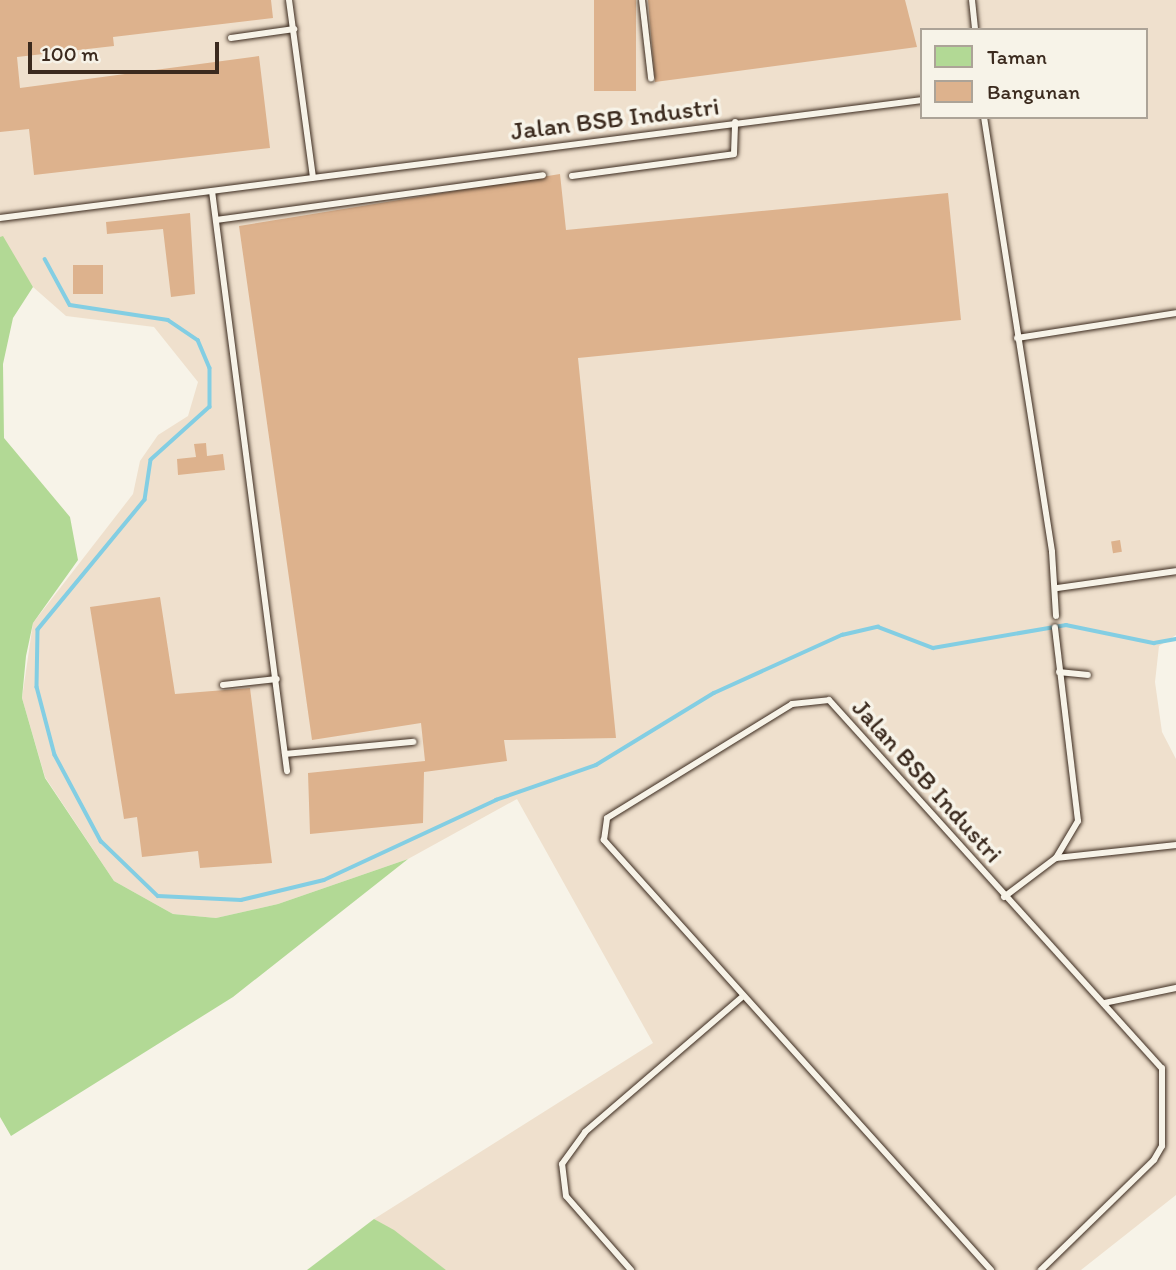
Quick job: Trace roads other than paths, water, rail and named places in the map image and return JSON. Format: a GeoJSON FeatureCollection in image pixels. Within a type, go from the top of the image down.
{"type":"FeatureCollection","features":[{"type":"Feature","properties":{"kind":"lane"},"geometry":{"type":"LineString","coordinates":[[289,0],[313,177]]}},
{"type":"Feature","properties":{"kind":"lane"},"geometry":{"type":"LineString","coordinates":[[642,0],[651,78]]}},
{"type":"Feature","properties":{"kind":"lane"},"geometry":{"type":"LineString","coordinates":[[972,0],[975,28]]}},
{"type":"Feature","properties":{"kind":"lane"},"geometry":{"type":"LineString","coordinates":[[231,38],[294,29]]}},
{"type":"Feature","properties":{"kind":"lane","name":"Jalan BSB Industri"},"geometry":{"type":"LineString","coordinates":[[0,218],[920,100]]}},
{"type":"Feature","properties":{"kind":"lane"},"geometry":{"type":"LineString","coordinates":[[984,119],[1056,589],[1056,616]]}},
{"type":"Feature","properties":{"kind":"lane"},"geometry":{"type":"LineString","coordinates":[[572,176],[734,154],[735,122]]}},
{"type":"Feature","properties":{"kind":"lane"},"geometry":{"type":"LineString","coordinates":[[216,220],[543,175]]}},
{"type":"Feature","properties":{"kind":"lane"},"geometry":{"type":"LineString","coordinates":[[212,191],[287,771]]}},
{"type":"Feature","properties":{"kind":"lane"},"geometry":{"type":"LineString","coordinates":[[1017,338],[1176,313]]}},
{"type":"Feature","properties":{"kind":"lane"},"geometry":{"type":"LineString","coordinates":[[1056,589],[1176,571]]}},
{"type":"Feature","properties":{"kind":"lane","name":"Jalan BSB Industri"},"geometry":{"type":"LineString","coordinates":[[1004,897],[1056,858],[1078,821],[1055,627]]}},
{"type":"Feature","properties":{"kind":"lane"},"geometry":{"type":"LineString","coordinates":[[1059,672],[1088,675]]}},
{"type":"Feature","properties":{"kind":"lane"},"geometry":{"type":"LineString","coordinates":[[223,685],[277,679]]}},
{"type":"Feature","properties":{"kind":"lane","name":"Jalan BSB Industri"},"geometry":{"type":"LineString","coordinates":[[741,998],[610,851],[604,840],[607,818],[759,720],[809,698],[829,700],[995,888],[1163,1068],[1162,1146],[1138,1178],[1041,1270]]}},
{"type":"Feature","properties":{"kind":"lane"},"geometry":{"type":"LineString","coordinates":[[285,754],[413,742]]}},
{"type":"Feature","properties":{"kind":"lane"},"geometry":{"type":"LineString","coordinates":[[1056,858],[1176,845]]}},
{"type":"Feature","properties":{"kind":"lane"},"geometry":{"type":"LineString","coordinates":[[1104,1003],[1176,988]]}},
{"type":"Feature","properties":{"kind":"lane"},"geometry":{"type":"LineString","coordinates":[[631,1270],[566,1196],[562,1164],[585,1132],[741,998],[991,1270]]}},
{"type":"Feature","properties":{"kind":"waterway"},"geometry":{"type":"LineString","coordinates":[[45,259],[70,305],[168,320],[198,340],[210,368],[210,407],[151,460],[145,500],[38,630],[37,687],[55,755],[101,841],[158,896],[241,900],[324,880],[496,800],[596,765],[714,693],[842,635],[878,627],[933,648],[1066,625],[1154,643],[1176,639]]}}]}
